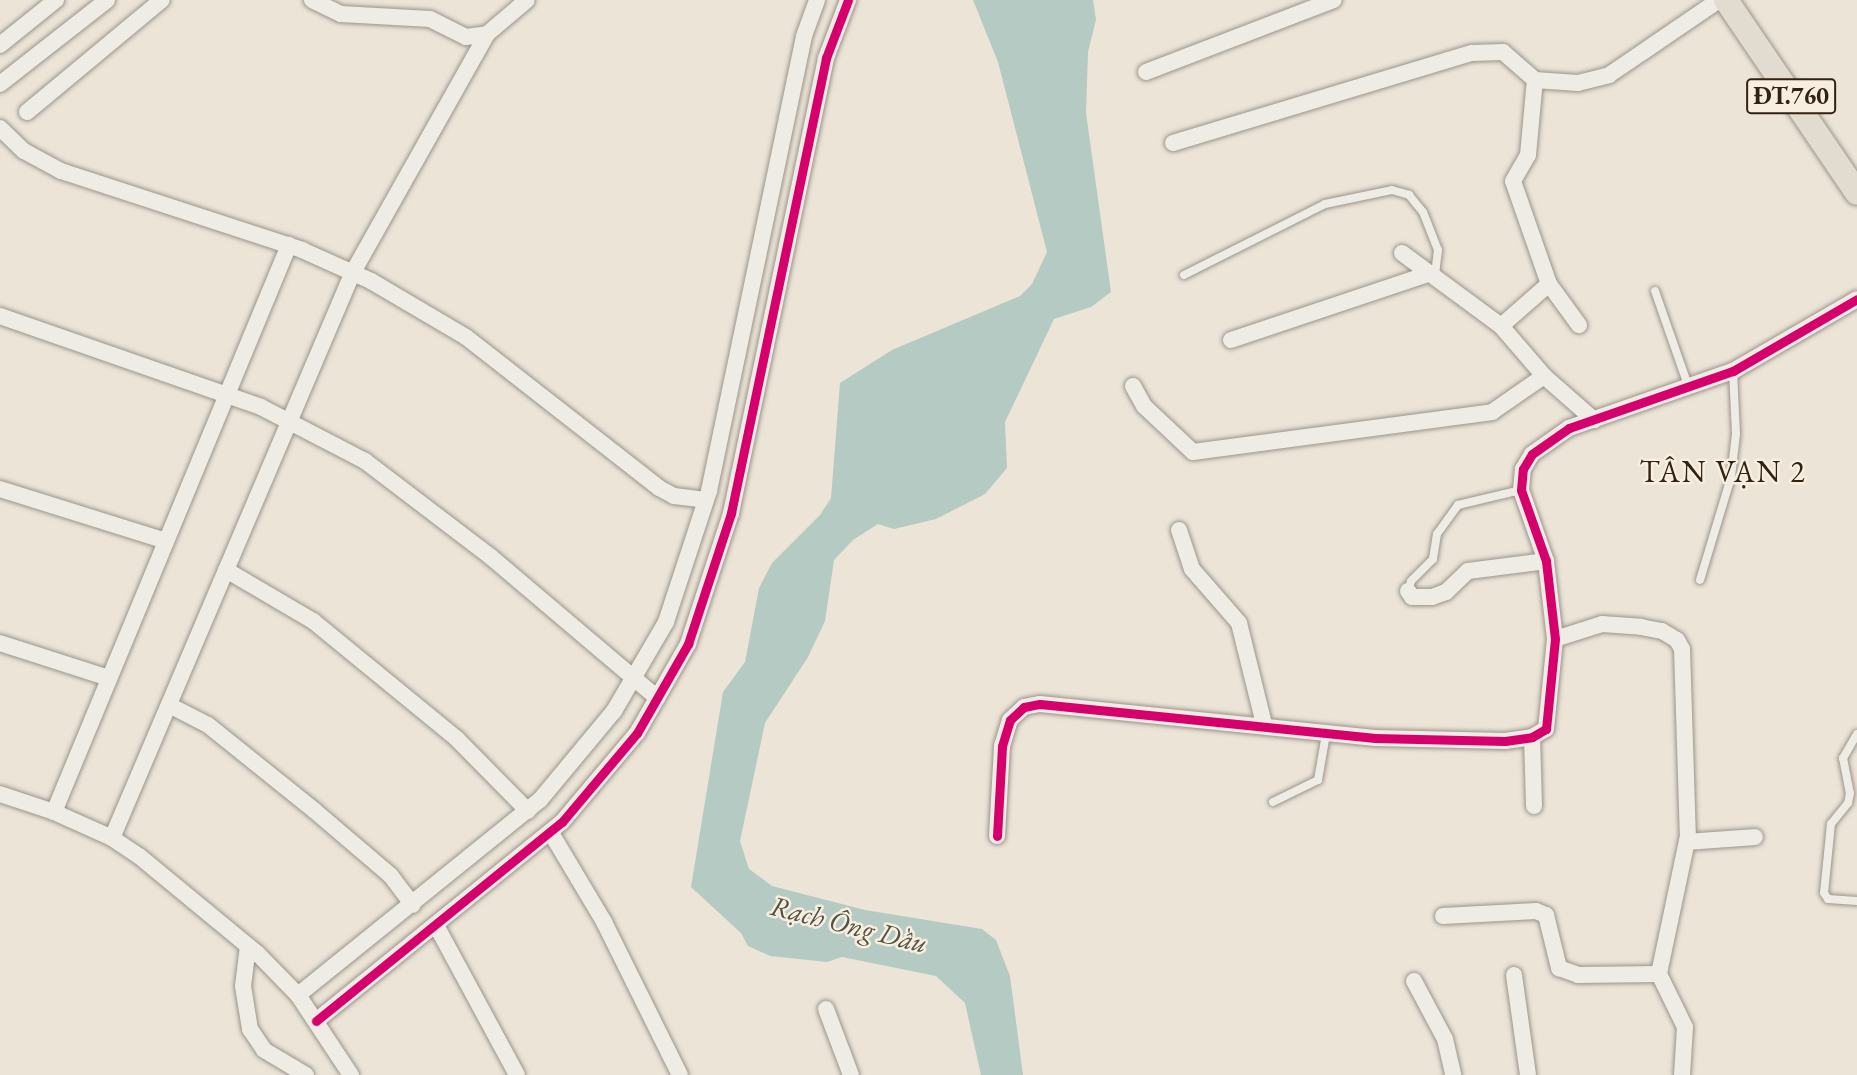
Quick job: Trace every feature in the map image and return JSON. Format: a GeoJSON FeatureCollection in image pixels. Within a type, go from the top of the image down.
{"type":"FeatureCollection","features":[{"type":"Feature","properties":{"kind":"main road","name":"ĐT.760"},"geometry":{"type":"LineString","coordinates":[[1726,0],[1857,193]]}},
{"type":"Feature","properties":{"kind":"street"},"geometry":{"type":"LineString","coordinates":[[0,45],[56,0]]}},
{"type":"Feature","properties":{"kind":"street"},"geometry":{"type":"LineString","coordinates":[[0,85],[107,0]]}},
{"type":"Feature","properties":{"kind":"street"},"geometry":{"type":"LineString","coordinates":[[27,112],[162,0]]}},
{"type":"Feature","properties":{"kind":"street"},"geometry":{"type":"LineString","coordinates":[[312,0],[341,14],[430,19],[466,37],[487,34]]}},
{"type":"Feature","properties":{"kind":"street"},"geometry":{"type":"LineString","coordinates":[[112,838],[353,272],[487,34],[527,0]]}},
{"type":"Feature","properties":{"kind":"street"},"geometry":{"type":"LineString","coordinates":[[298,995],[414,905],[528,811],[609,718],[671,609],[706,500],[804,36],[817,0]]}},
{"type":"Feature","properties":{"kind":"street"},"geometry":{"type":"LineString","coordinates":[[316,1021],[437,927],[551,833],[632,739],[694,631],[731,513],[827,58],[848,0]]}},
{"type":"Feature","properties":{"kind":"street"},"geometry":{"type":"LineString","coordinates":[[1146,72],[1334,0]]}},
{"type":"Feature","properties":{"kind":"street"},"geometry":{"type":"LineString","coordinates":[[1173,143],[1472,53],[1503,52],[1535,80],[1578,83],[1609,75],[1719,0]]}},
{"type":"Feature","properties":{"kind":"street"},"geometry":{"type":"LineString","coordinates":[[1535,80],[1528,155],[1513,181],[1549,284],[1579,325]]}},
{"type":"Feature","properties":{"kind":"street"},"geometry":{"type":"LineString","coordinates":[[788,114],[814,117]]}},
{"type":"Feature","properties":{"kind":"street"},"geometry":{"type":"LineString","coordinates":[[0,128],[24,151],[61,171],[289,245],[353,272],[466,337],[659,488],[674,496],[706,500]]}},
{"type":"Feature","properties":{"kind":"street"},"geometry":{"type":"LineString","coordinates":[[54,812],[289,245]]}},
{"type":"Feature","properties":{"kind":"street"},"geometry":{"type":"LineString","coordinates":[[1402,253],[1502,326],[1544,376],[1594,420]]}},
{"type":"Feature","properties":{"kind":"street"},"geometry":{"type":"LineString","coordinates":[[1231,340],[1432,274]]}},
{"type":"Feature","properties":{"kind":"street"},"geometry":{"type":"LineString","coordinates":[[1502,326],[1549,284]]}},
{"type":"Feature","properties":{"kind":"street"},"geometry":{"type":"LineString","coordinates":[[997,836],[1002,746],[1010,720],[1024,708],[1040,704],[1264,724],[1326,734],[1505,741],[1532,737],[1546,729],[1550,717],[1555,639],[1546,561],[1521,490],[1522,470],[1544,443],[1594,420],[1733,371],[1857,299]]}},
{"type":"Feature","properties":{"kind":"street"},"geometry":{"type":"LineString","coordinates":[[0,316],[227,395],[290,421],[399,483],[657,698]]}},
{"type":"Feature","properties":{"kind":"street"},"geometry":{"type":"LineString","coordinates":[[1133,386],[1144,406],[1193,452],[1492,412],[1544,376]]}},
{"type":"Feature","properties":{"kind":"street"},"geometry":{"type":"LineString","coordinates":[[0,489],[166,541]]}},
{"type":"Feature","properties":{"kind":"street"},"geometry":{"type":"LineString","coordinates":[[1179,530],[1192,569],[1239,623],[1264,724]]}},
{"type":"Feature","properties":{"kind":"street"},"geometry":{"type":"LineString","coordinates":[[1408,591],[1412,597],[1432,597],[1446,592],[1468,571],[1546,561]]}},
{"type":"Feature","properties":{"kind":"street"},"geometry":{"type":"LineString","coordinates":[[226,570],[313,621],[457,738],[528,811]]}},
{"type":"Feature","properties":{"kind":"street"},"geometry":{"type":"LineString","coordinates":[[1555,639],[1602,624],[1641,627],[1677,640],[1687,745],[1687,842],[1659,974],[1685,1027],[1682,1075]]}},
{"type":"Feature","properties":{"kind":"street"},"geometry":{"type":"LineString","coordinates":[[0,643],[109,678]]}},
{"type":"Feature","properties":{"kind":"street"},"geometry":{"type":"LineString","coordinates":[[169,705],[208,725],[305,803],[391,876],[414,905]]}},
{"type":"Feature","properties":{"kind":"street"},"geometry":{"type":"LineString","coordinates":[[1532,737],[1534,806]]}},
{"type":"Feature","properties":{"kind":"street"},"geometry":{"type":"LineString","coordinates":[[0,794],[54,812],[112,838],[248,946],[298,995],[351,1075]]}},
{"type":"Feature","properties":{"kind":"street"},"geometry":{"type":"LineString","coordinates":[[551,833],[591,898],[680,1075]]}},
{"type":"Feature","properties":{"kind":"street"},"geometry":{"type":"LineString","coordinates":[[1687,842],[1755,837]]}},
{"type":"Feature","properties":{"kind":"street"},"geometry":{"type":"LineString","coordinates":[[1443,916],[1536,911],[1546,915],[1559,968],[1578,975],[1659,974]]}},
{"type":"Feature","properties":{"kind":"street"},"geometry":{"type":"LineString","coordinates":[[437,927],[517,1075]]}},
{"type":"Feature","properties":{"kind":"street"},"geometry":{"type":"LineString","coordinates":[[248,946],[243,986],[250,1029],[264,1050],[306,1075]]}},
{"type":"Feature","properties":{"kind":"street"},"geometry":{"type":"LineString","coordinates":[[1514,975],[1528,1075]]}},
{"type":"Feature","properties":{"kind":"street"},"geometry":{"type":"LineString","coordinates":[[1414,981],[1445,1039],[1453,1075]]}},
{"type":"Feature","properties":{"kind":"street"},"geometry":{"type":"LineString","coordinates":[[826,1009],[850,1075]]}},
{"type":"Feature","properties":{"kind":"lane"},"geometry":{"type":"LineString","coordinates":[[1184,275],[1325,204],[1392,190],[1409,195],[1423,212],[1438,250],[1432,274]]}},
{"type":"Feature","properties":{"kind":"lane"},"geometry":{"type":"LineString","coordinates":[[1655,291],[1689,387]]}},
{"type":"Feature","properties":{"kind":"lane"},"geometry":{"type":"LineString","coordinates":[[1700,580],[1731,477],[1736,435],[1733,371]]}},
{"type":"Feature","properties":{"kind":"lane"},"geometry":{"type":"LineString","coordinates":[[1408,591],[1411,581],[1433,559],[1437,534],[1458,505],[1521,490]]}},
{"type":"Feature","properties":{"kind":"lane"},"geometry":{"type":"LineString","coordinates":[[1273,802],[1318,780],[1326,734]]}},
{"type":"Feature","properties":{"kind":"lane"},"geometry":{"type":"LineString","coordinates":[[1857,734],[1843,758],[1850,793],[1848,803],[1830,824],[1824,892],[1828,899],[1857,901]]}},
{"type":"Feature","properties":{"kind":"water","name":"Rạch Ông Dầu"},"geometry":{"type":"Polygon","coordinates":[[[973,0],[1093,0],[1096,20],[1088,52],[1086,113],[1111,292],[1091,307],[1054,319],[1005,422],[1007,468],[985,494],[936,519],[894,529],[878,524],[853,540],[834,560],[825,621],[808,657],[765,723],[740,841],[749,869],[772,886],[865,910],[982,929],[996,940],[1010,976],[1023,1075],[981,1075],[965,1003],[936,976],[842,957],[827,962],[770,956],[748,946],[741,933],[691,887],[723,692],[745,662],[759,588],[772,563],[820,515],[831,498],[840,383],[892,350],[1020,296],[1032,284],[1047,252],[998,62],[973,0]]]}},
{"type":"Feature","properties":{"kind":"cycle path"},"geometry":{"type":"LineString","coordinates":[[316,1021],[562,822],[637,733],[688,644],[731,513],[826,58],[848,0]]}},
{"type":"Feature","properties":{"kind":"cycle path"},"geometry":{"type":"LineString","coordinates":[[997,836],[1002,746],[1010,720],[1024,707],[1040,704],[1375,738],[1505,741],[1532,737],[1546,729],[1555,639],[1546,561],[1521,490],[1523,469],[1532,454],[1569,428],[1733,371],[1857,299]]}},
{"type":"Feature","properties":{"kind":"district","name":"TÂN VẠN 2"},"geometry":{"type":"Point","coordinates":[1723,472]}}]}
